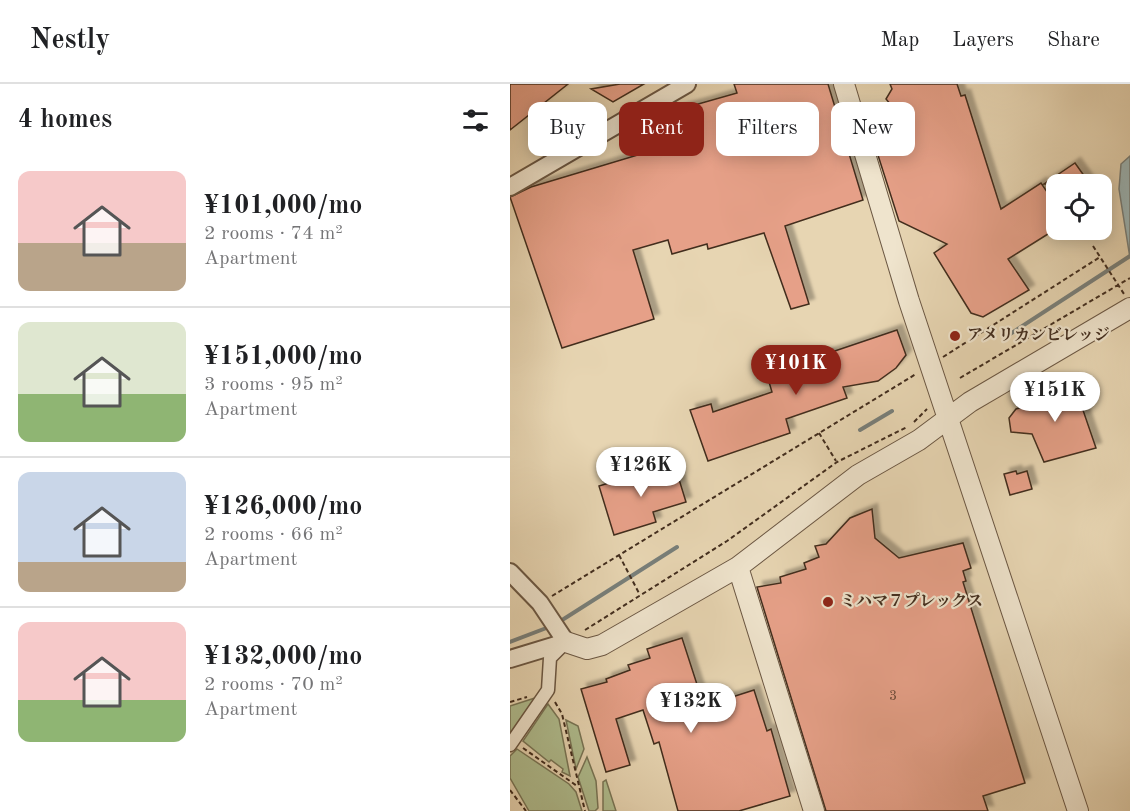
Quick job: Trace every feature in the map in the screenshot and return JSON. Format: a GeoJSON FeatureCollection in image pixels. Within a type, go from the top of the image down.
{"type":"FeatureCollection","features":[{"type":"Feature","properties":{"kind":"street"},"geometry":{"type":"LineString","coordinates":[[510,187],[687,84]]}},
{"type":"Feature","properties":{"kind":"street"},"geometry":{"type":"LineString","coordinates":[[844,84],[947,417],[1078,811]]}},
{"type":"Feature","properties":{"kind":"street"},"geometry":{"type":"LineString","coordinates":[[510,659],[566,642],[587,649],[602,645],[738,567],[858,475],[919,440],[947,417],[1130,308]]}},
{"type":"Feature","properties":{"kind":"street"},"geometry":{"type":"LineString","coordinates":[[738,567],[814,811]]}},
{"type":"Feature","properties":{"kind":"street"},"geometry":{"type":"LineString","coordinates":[[510,572],[540,603],[566,642]]}},
{"type":"Feature","properties":{"kind":"street"},"geometry":{"type":"LineString","coordinates":[[511,743],[548,690],[550,658],[566,642]]}},
{"type":"Feature","properties":{"kind":"path"},"geometry":{"type":"LineString","coordinates":[[1093,246],[1130,303]]}},
{"type":"Feature","properties":{"kind":"path"},"geometry":{"type":"LineString","coordinates":[[540,603],[931,365],[1100,256]]}},
{"type":"Feature","properties":{"kind":"path"},"geometry":{"type":"LineString","coordinates":[[960,378],[1130,278]]}},
{"type":"Feature","properties":{"kind":"path"},"geometry":{"type":"LineString","coordinates":[[566,642],[727,541],[837,462],[911,425],[929,407]]}},
{"type":"Feature","properties":{"kind":"path"},"geometry":{"type":"LineString","coordinates":[[819,433],[837,462]]}},
{"type":"Feature","properties":{"kind":"path"},"geometry":{"type":"LineString","coordinates":[[619,555],[640,596]]}},
{"type":"Feature","properties":{"kind":"path"},"geometry":{"type":"LineString","coordinates":[[548,690],[562,714],[577,786],[585,811]]}},
{"type":"Feature","properties":{"kind":"path"},"geometry":{"type":"LineString","coordinates":[[511,743],[577,786]]}},
{"type":"Feature","properties":{"kind":"path"},"geometry":{"type":"LineString","coordinates":[[510,790],[526,811]]}},
{"type":"Feature","properties":{"kind":"green space"},"geometry":{"type":"Polygon","coordinates":[[[538,697],[514,730],[510,732],[510,706],[538,697]]]}},
{"type":"Feature","properties":{"kind":"green space"},"geometry":{"type":"Polygon","coordinates":[[[548,704],[559,719],[570,776],[523,741],[548,704]]]}},
{"type":"Feature","properties":{"kind":"green space"},"geometry":{"type":"Polygon","coordinates":[[[566,720],[578,726],[584,749],[576,769],[566,720]]]}},
{"type":"Feature","properties":{"kind":"green space"},"geometry":{"type":"Polygon","coordinates":[[[517,749],[569,784],[576,792],[582,811],[529,811],[510,778],[510,756],[517,749]]]}},
{"type":"Feature","properties":{"kind":"green space"},"geometry":{"type":"Polygon","coordinates":[[[587,757],[596,781],[598,808],[595,811],[589,811],[578,777],[587,757]]]}},
{"type":"Feature","properties":{"kind":"green space"},"geometry":{"type":"Polygon","coordinates":[[[606,780],[616,811],[603,811],[603,782],[606,780]]]}},
{"type":"Feature","properties":{"kind":"water"},"geometry":{"type":"Polygon","coordinates":[[[1130,156],[1130,258],[1119,189],[1121,164],[1130,156]]]}},
{"type":"Feature","properties":{"kind":"building"},"geometry":{"type":"Polygon","coordinates":[[[510,84],[568,84],[545,102],[528,102],[528,116],[510,130],[510,84]]]}},
{"type":"Feature","properties":{"kind":"building"},"geometry":{"type":"Polygon","coordinates":[[[620,84],[644,84],[613,102],[591,89],[620,84]]]}},
{"type":"Feature","properties":{"kind":"building"},"geometry":{"type":"Polygon","coordinates":[[[734,84],[828,84],[833,102],[831,102],[831,156],[850,156],[863,200],[785,226],[809,304],[791,309],[764,233],[708,249],[707,244],[672,254],[668,240],[633,250],[654,319],[562,348],[510,197],[531,187],[634,156],[704,156],[704,102],[737,93],[734,84]]]}},
{"type":"Feature","properties":{"kind":"building"},"geometry":{"type":"Polygon","coordinates":[[[890,84],[957,84],[961,96],[965,95],[1001,209],[1041,183],[1046,190],[1046,235],[1008,259],[1029,290],[983,317],[971,313],[934,253],[947,244],[899,221],[878,156],[915,156],[915,102],[888,102],[886,99],[892,89],[890,84]]]}},
{"type":"Feature","properties":{"kind":"building"},"geometry":{"type":"Polygon","coordinates":[[[1075,163],[1083,174],[1059,174],[1075,163]]]}},
{"type":"Feature","properties":{"kind":"building"},"geometry":{"type":"Polygon","coordinates":[[[897,330],[906,355],[896,368],[878,381],[843,387],[847,398],[786,419],[790,433],[708,461],[690,410],[711,404],[713,412],[772,392],[769,382],[817,366],[814,358],[897,330]]]}},
{"type":"Feature","properties":{"kind":"building"},"geometry":{"type":"Polygon","coordinates":[[[1073,381],[1096,448],[1044,462],[1032,434],[1011,432],[1009,418],[1016,409],[1026,406],[1029,400],[1073,381]]]}},
{"type":"Feature","properties":{"kind":"building"},"geometry":{"type":"Polygon","coordinates":[[[674,463],[686,502],[653,512],[656,522],[614,535],[599,486],[674,463]]]}},
{"type":"Feature","properties":{"kind":"building"},"geometry":{"type":"Polygon","coordinates":[[[1016,471],[1017,474],[1027,471],[1032,489],[1010,495],[1004,474],[1016,471]]]}},
{"type":"Feature","properties":{"kind":"building"},"geometry":{"type":"Polygon","coordinates":[[[872,509],[875,538],[899,558],[963,543],[971,568],[963,571],[966,581],[963,582],[1025,783],[983,796],[988,811],[826,811],[757,587],[781,583],[780,577],[806,569],[804,563],[819,557],[815,546],[826,544],[850,518],[872,509]]]}},
{"type":"Feature","properties":{"kind":"building"},"geometry":{"type":"Polygon","coordinates":[[[682,638],[704,706],[754,690],[767,731],[771,729],[790,796],[739,811],[678,811],[659,742],[654,744],[643,710],[616,719],[630,765],[606,772],[581,689],[607,682],[606,679],[630,670],[628,665],[650,658],[647,649],[682,638]]]}},
{"type":"Feature","properties":{"kind":"waterway"},"geometry":{"type":"LineString","coordinates":[[1007,336],[1130,256]]}},
{"type":"Feature","properties":{"kind":"waterway"},"geometry":{"type":"LineString","coordinates":[[860,430],[892,411]]}},
{"type":"Feature","properties":{"kind":"waterway"},"geometry":{"type":"LineString","coordinates":[[559,622],[677,547]]}},
{"type":"Feature","properties":{"kind":"waterway"},"geometry":{"type":"LineString","coordinates":[[510,642],[549,627]]}},
{"type":"Feature","properties":{"kind":"place","name":"アメリカンビレッジ"},"geometry":{"type":"Point","coordinates":[955,336]}},
{"type":"Feature","properties":{"kind":"place","name":"ミハマ７プレックス"},"geometry":{"type":"Point","coordinates":[828,602]}}]}
